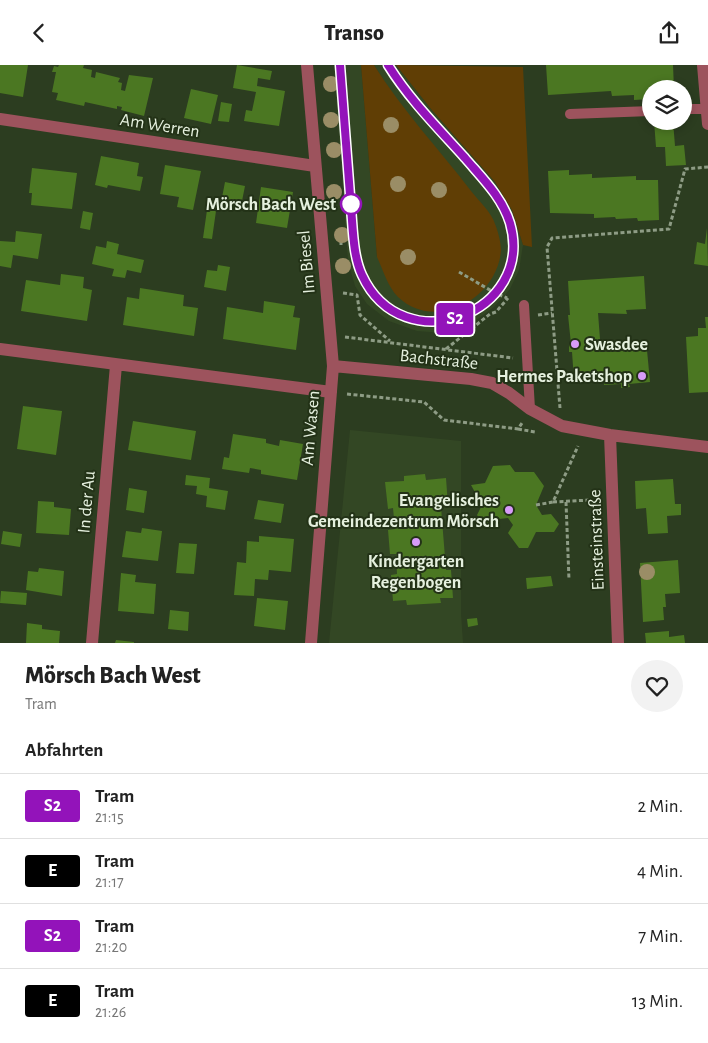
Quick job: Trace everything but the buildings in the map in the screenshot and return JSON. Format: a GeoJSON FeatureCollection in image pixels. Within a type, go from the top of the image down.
{"type":"FeatureCollection","features":[{"type":"Feature","properties":{"kind":"street","name":"Im Biesel"},"geometry":{"type":"LineString","coordinates":[[307,65],[333,365]]}},
{"type":"Feature","properties":{"kind":"street"},"geometry":{"type":"LineString","coordinates":[[703,65],[708,124]]}},
{"type":"Feature","properties":{"kind":"street","name":"Am Werren"},"geometry":{"type":"LineString","coordinates":[[0,119],[315,166]]}},
{"type":"Feature","properties":{"kind":"street"},"geometry":{"type":"LineString","coordinates":[[0,349],[331,393]]}},
{"type":"Feature","properties":{"kind":"street","name":"In der Au"},"geometry":{"type":"LineString","coordinates":[[92,643],[116,365]]}},
{"type":"Feature","properties":{"kind":"street","name":"Bachstraße"},"geometry":{"type":"LineString","coordinates":[[333,365],[471,379],[492,383],[530,409],[562,426],[610,435],[708,447]]}},
{"type":"Feature","properties":{"kind":"street","name":"Am Wasen"},"geometry":{"type":"LineString","coordinates":[[311,643],[333,365]]}},
{"type":"Feature","properties":{"kind":"street","name":"Einsteinstraße"},"geometry":{"type":"LineString","coordinates":[[610,435],[618,643]]}},
{"type":"Feature","properties":{"kind":"lane"},"geometry":{"type":"LineString","coordinates":[[692,109],[706,109]]}},
{"type":"Feature","properties":{"kind":"lane"},"geometry":{"type":"LineString","coordinates":[[570,114],[642,111]]}},
{"type":"Feature","properties":{"kind":"lane"},"geometry":{"type":"LineString","coordinates":[[524,305],[530,409]]}},
{"type":"Feature","properties":{"kind":"path"},"geometry":{"type":"LineString","coordinates":[[562,426],[547,247],[552,238],[669,229],[686,169],[708,167]]}},
{"type":"Feature","properties":{"kind":"path"},"geometry":{"type":"LineString","coordinates":[[341,233],[341,250]]}},
{"type":"Feature","properties":{"kind":"path"},"geometry":{"type":"LineString","coordinates":[[459,272],[495,293],[524,305]]}},
{"type":"Feature","properties":{"kind":"path"},"geometry":{"type":"LineString","coordinates":[[343,286],[343,295],[357,295],[360,315],[364,320],[392,342]]}},
{"type":"Feature","properties":{"kind":"path"},"geometry":{"type":"LineString","coordinates":[[446,349],[490,314],[496,312],[508,298]]}},
{"type":"Feature","properties":{"kind":"path"},"geometry":{"type":"LineString","coordinates":[[330,335],[506,356],[527,363]]}},
{"type":"Feature","properties":{"kind":"path"},"geometry":{"type":"LineString","coordinates":[[331,393],[424,402],[444,420],[518,429],[530,409]]}},
{"type":"Feature","properties":{"kind":"path"},"geometry":{"type":"LineString","coordinates":[[553,502],[581,441]]}},
{"type":"Feature","properties":{"kind":"path"},"geometry":{"type":"LineString","coordinates":[[536,505],[590,500]]}},
{"type":"Feature","properties":{"kind":"path"},"geometry":{"type":"LineString","coordinates":[[566,502],[569,579]]}},
{"type":"Feature","properties":{"kind":"shaded area"},"geometry":{"type":"Polygon","coordinates":[[[334,65],[361,65],[377,257],[391,92],[374,65],[396,65],[431,109],[495,182],[512,210],[523,245],[519,270],[510,289],[494,307],[471,324],[444,333],[417,331],[389,321],[367,304],[355,286],[348,261],[334,65]]]}},
{"type":"Feature","properties":{"kind":"shaded area"},"geometry":{"type":"Polygon","coordinates":[[[361,65],[374,65],[409,114],[491,215],[501,247],[497,267],[489,283],[463,305],[446,311],[430,312],[413,307],[394,293],[377,257],[361,65]]]}},
{"type":"Feature","properties":{"kind":"shaded area"},"geometry":{"type":"Polygon","coordinates":[[[396,65],[523,67],[532,247],[523,245],[512,210],[495,182],[431,109],[396,65]]]}},
{"type":"Feature","properties":{"kind":"shaded area"},"geometry":{"type":"Polygon","coordinates":[[[350,430],[461,441],[461,613],[463,643],[329,643],[350,430]]]}},
{"type":"Feature","properties":{"kind":"tram line"},"geometry":{"type":"LineString","coordinates":[[340,65],[351,208],[356,251],[363,275],[382,302],[406,317],[434,321],[461,316],[485,302],[504,282],[513,255],[510,223],[507,214],[492,190],[416,103],[388,65]]}},
{"type":"Feature","properties":{"kind":"tram line","name":"S2"},"geometry":{"type":"LineString","coordinates":[[340,65],[354,231],[362,274],[373,292],[384,304],[398,313],[413,319],[429,322],[460,318],[470,314],[485,303],[495,293],[505,276],[510,264],[512,249],[510,223],[503,205],[494,191],[401,86],[388,65]]}},
{"type":"Feature","properties":{"kind":"place","name":"Mörsch Bach West"},"geometry":{"type":"Point","coordinates":[351,204]}},
{"type":"Feature","properties":{"kind":"place","name":"Swasdee"},"geometry":{"type":"Point","coordinates":[575,344]}},
{"type":"Feature","properties":{"kind":"place","name":"Hermes Paketshop"},"geometry":{"type":"Point","coordinates":[642,376]}},
{"type":"Feature","properties":{"kind":"place","name":"Evangelisches Gemeindezentrum Mörsch"},"geometry":{"type":"Point","coordinates":[509,510]}},
{"type":"Feature","properties":{"kind":"place","name":"Kindergarten Regenbogen"},"geometry":{"type":"Point","coordinates":[416,542]}}]}
